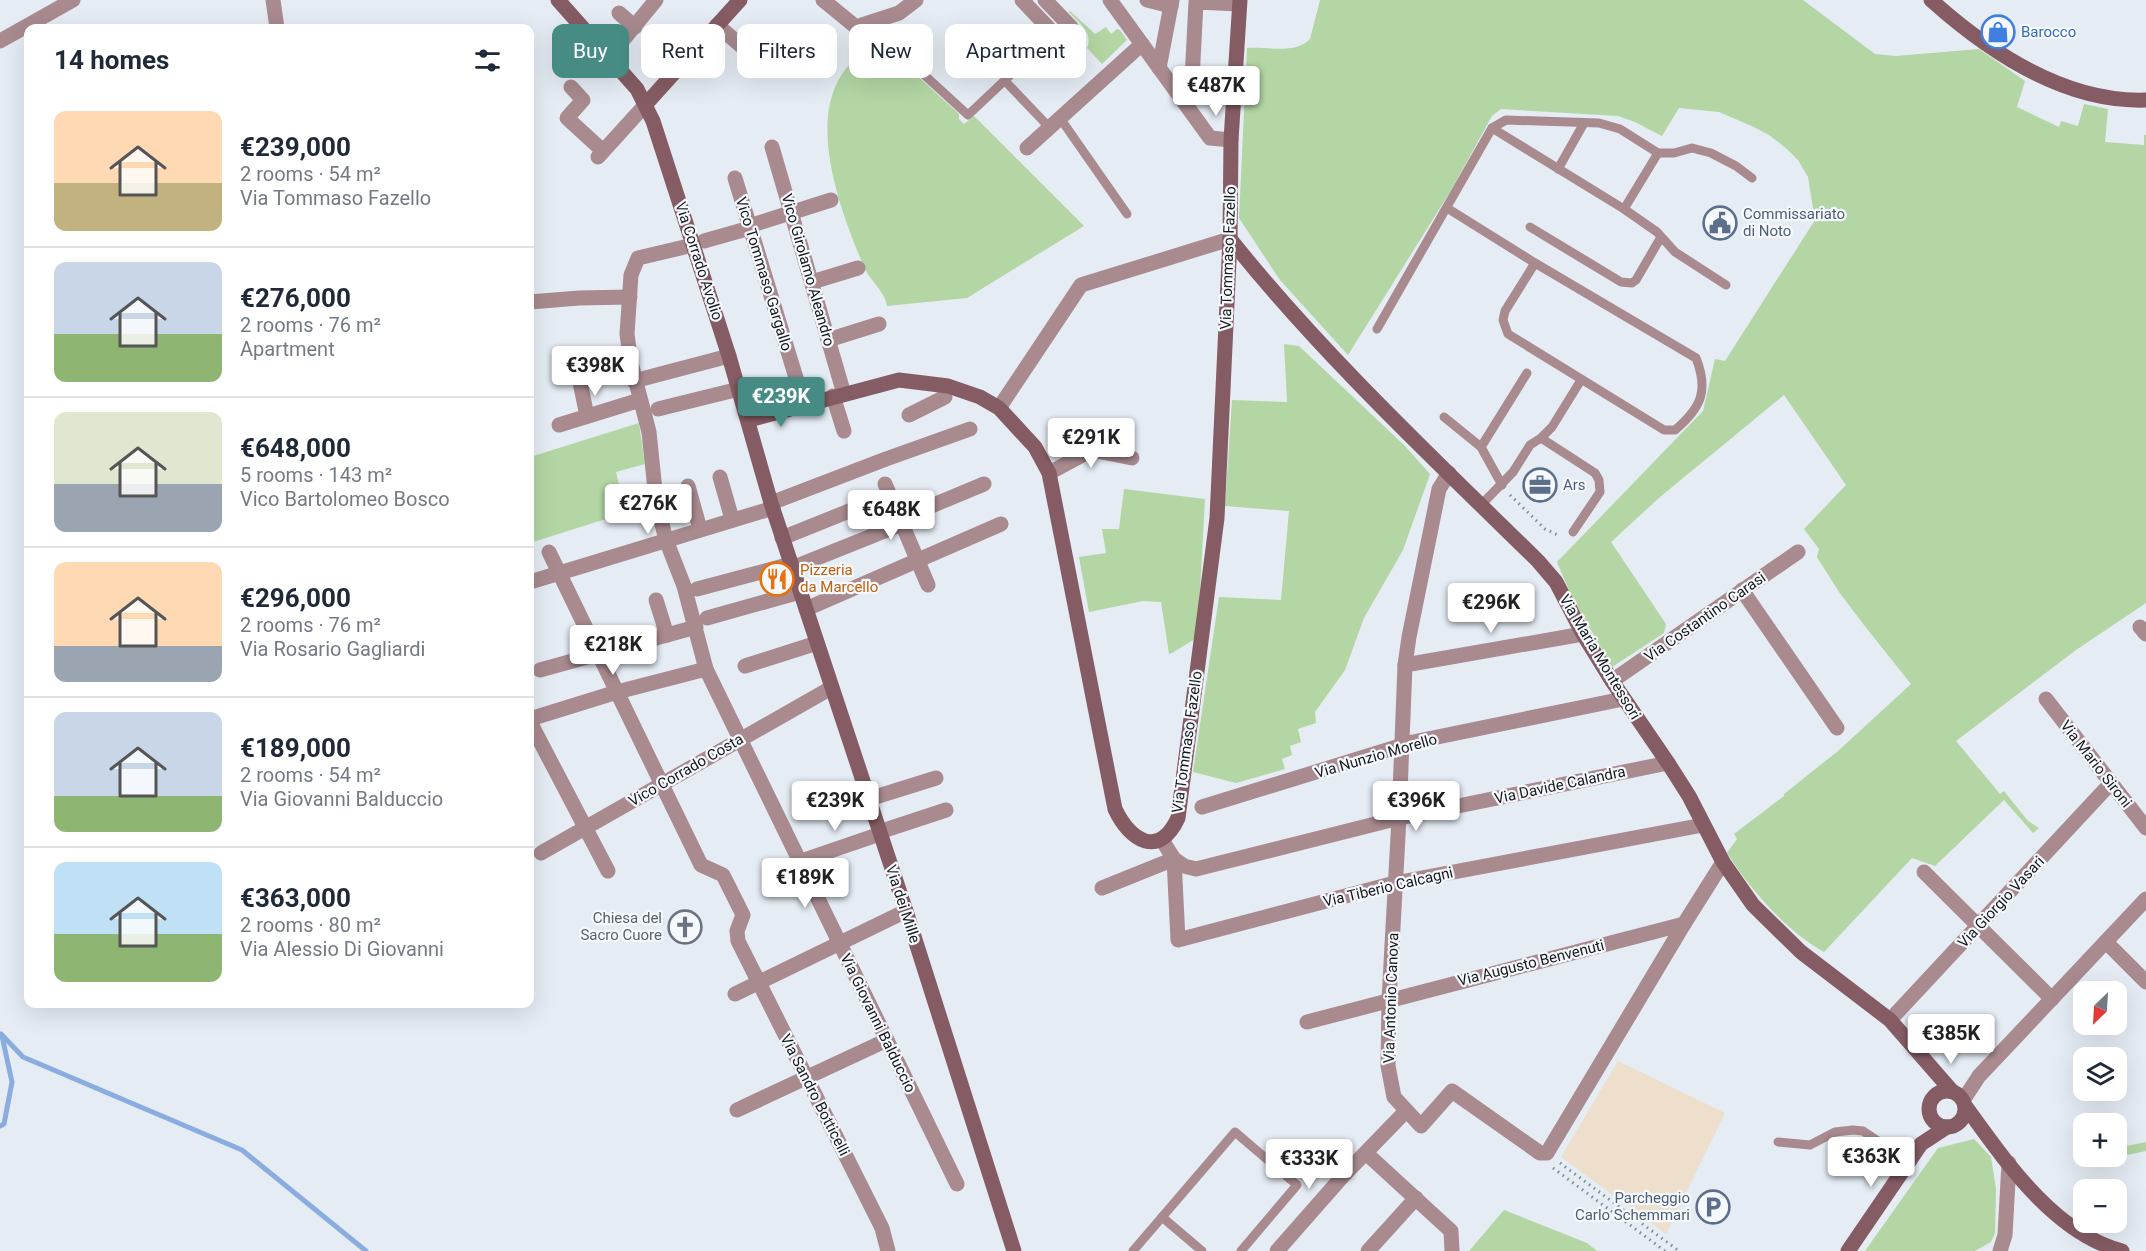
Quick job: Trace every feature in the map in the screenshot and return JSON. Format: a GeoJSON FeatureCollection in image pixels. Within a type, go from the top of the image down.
{"type":"FeatureCollection","features":[{"type":"Feature","properties":{"kind":"main road","name":"Via Corrado Avolio"},"geometry":{"type":"LineString","coordinates":[[558,0],[579,24]]}},
{"type":"Feature","properties":{"kind":"main road"},"geometry":{"type":"LineString","coordinates":[[718,24],[740,0]]}},
{"type":"Feature","properties":{"kind":"main road"},"geometry":{"type":"LineString","coordinates":[[1931,0],[1960,26],[2033,72],[2070,88],[2096,95],[2146,100]]}},
{"type":"Feature","properties":{"kind":"main road","name":"Via Tommaso Fazello"},"geometry":{"type":"LineString","coordinates":[[1162,840],[1173,829],[1178,818],[1217,518],[1230,239],[1231,140],[1240,2]]}},
{"type":"Feature","properties":{"kind":"main road","name":"Via Corrado Avolio"},"geometry":{"type":"LineString","coordinates":[[627,78],[646,104],[699,243],[748,420]]}},
{"type":"Feature","properties":{"kind":"main road"},"geometry":{"type":"LineString","coordinates":[[646,104],[669,78]]}},
{"type":"Feature","properties":{"kind":"main road","name":"Via Maria Montessori"},"geometry":{"type":"LineString","coordinates":[[1230,239],[1321,345],[1538,561],[1556,582],[1583,634],[1623,699],[1689,796],[1723,862],[1754,905],[1801,952],[1890,1020],[1959,1097],[1982,1130]]}},
{"type":"Feature","properties":{"kind":"main road"},"geometry":{"type":"LineString","coordinates":[[748,420],[899,380],[948,386],[980,397],[999,408],[1035,447],[1049,473],[1115,809],[1122,824],[1131,833],[1142,840],[1153,842],[1162,840]]}},
{"type":"Feature","properties":{"kind":"main road","name":"Via dei Mille"},"geometry":{"type":"LineString","coordinates":[[748,420],[782,538],[906,911],[1014,1251]]}},
{"type":"Feature","properties":{"kind":"main road"},"geometry":{"type":"LineString","coordinates":[[1848,1251],[1921,1144],[1933,1085],[1926,1060]]}},
{"type":"Feature","properties":{"kind":"main road"},"geometry":{"type":"LineString","coordinates":[[1921,1144],[1951,1126],[1961,1121],[1965,1114],[1959,1097],[1943,1090],[1936,1094],[1930,1103],[1929,1114],[1933,1121],[1940,1126],[1951,1126],[1971,1126],[1982,1130],[2042,1201],[2064,1222],[2106,1247],[2122,1251]]}},
{"type":"Feature","properties":{"kind":"street"},"geometry":{"type":"LineString","coordinates":[[30,24],[73,0]]}},
{"type":"Feature","properties":{"kind":"street"},"geometry":{"type":"LineString","coordinates":[[273,0],[276,24]]}},
{"type":"Feature","properties":{"kind":"street"},"geometry":{"type":"LineString","coordinates":[[629,33],[656,0]]}},
{"type":"Feature","properties":{"kind":"street"},"geometry":{"type":"LineString","coordinates":[[824,0],[856,27],[899,13],[916,0]]}},
{"type":"Feature","properties":{"kind":"street"},"geometry":{"type":"LineString","coordinates":[[1022,0],[1058,38],[1064,42],[1071,40],[1074,34],[1071,27],[1045,0]]}},
{"type":"Feature","properties":{"kind":"street"},"geometry":{"type":"LineString","coordinates":[[1110,0],[1210,138],[1231,140]]}},
{"type":"Feature","properties":{"kind":"street"},"geometry":{"type":"LineString","coordinates":[[1147,0],[1171,3],[1159,68]]}},
{"type":"Feature","properties":{"kind":"street"},"geometry":{"type":"LineString","coordinates":[[1234,82],[1192,80],[1196,2],[1240,2]]}},
{"type":"Feature","properties":{"kind":"street"},"geometry":{"type":"LineString","coordinates":[[619,13],[634,27]]}},
{"type":"Feature","properties":{"kind":"street"},"geometry":{"type":"LineString","coordinates":[[0,41],[24,28]]}},
{"type":"Feature","properties":{"kind":"street"},"geometry":{"type":"LineString","coordinates":[[725,32],[737,42]]}},
{"type":"Feature","properties":{"kind":"street"},"geometry":{"type":"LineString","coordinates":[[1027,148],[1142,44]]}},
{"type":"Feature","properties":{"kind":"street"},"geometry":{"type":"LineString","coordinates":[[571,87],[584,99],[567,118],[600,155],[646,104]]}},
{"type":"Feature","properties":{"kind":"street","name":"Vico Girolamo Aleandro"},"geometry":{"type":"LineString","coordinates":[[772,147],[828,340],[844,430]]}},
{"type":"Feature","properties":{"kind":"street","name":"Vico Tommaso Gargallo"},"geometry":{"type":"LineString","coordinates":[[735,178],[804,404]]}},
{"type":"Feature","properties":{"kind":"street"},"geometry":{"type":"LineString","coordinates":[[699,243],[831,200]]}},
{"type":"Feature","properties":{"kind":"street"},"geometry":{"type":"LineString","coordinates":[[999,408],[1081,285],[1230,239]]}},
{"type":"Feature","properties":{"kind":"street","name":"Via Giovanni Balduccio"},"geometry":{"type":"LineString","coordinates":[[699,243],[638,258],[631,275],[627,334],[634,381],[649,432],[656,500],[666,540],[701,623],[706,669],[957,1184]]}},
{"type":"Feature","properties":{"kind":"street"},"geometry":{"type":"LineString","coordinates":[[812,282],[858,268]]}},
{"type":"Feature","properties":{"kind":"street"},"geometry":{"type":"LineString","coordinates":[[534,302],[630,297]]}},
{"type":"Feature","properties":{"kind":"street"},"geometry":{"type":"LineString","coordinates":[[828,340],[879,324]]}},
{"type":"Feature","properties":{"kind":"street"},"geometry":{"type":"LineString","coordinates":[[634,381],[729,356]]}},
{"type":"Feature","properties":{"kind":"street"},"geometry":{"type":"LineString","coordinates":[[576,363],[587,416]]}},
{"type":"Feature","properties":{"kind":"street"},"geometry":{"type":"LineString","coordinates":[[658,409],[739,389]]}},
{"type":"Feature","properties":{"kind":"street"},"geometry":{"type":"LineString","coordinates":[[909,416],[945,397]]}},
{"type":"Feature","properties":{"kind":"street"},"geometry":{"type":"LineString","coordinates":[[559,425],[640,400]]}},
{"type":"Feature","properties":{"kind":"street"},"geometry":{"type":"LineString","coordinates":[[534,581],[732,519],[969,429]]}},
{"type":"Feature","properties":{"kind":"street"},"geometry":{"type":"LineString","coordinates":[[1049,473],[1092,450],[1132,458]]}},
{"type":"Feature","properties":{"kind":"street","name":"Via Antonio Canova"},"geometry":{"type":"LineString","coordinates":[[1406,1112],[1394,1097],[1388,1066],[1389,1000],[1405,666],[1408,637],[1439,489],[1449,473]]}},
{"type":"Feature","properties":{"kind":"street"},"geometry":{"type":"LineString","coordinates":[[720,477],[732,519]]}},
{"type":"Feature","properties":{"kind":"street"},"geometry":{"type":"LineString","coordinates":[[697,589],[792,566],[984,484]]}},
{"type":"Feature","properties":{"kind":"street"},"geometry":{"type":"LineString","coordinates":[[688,486],[700,529]]}},
{"type":"Feature","properties":{"kind":"street"},"geometry":{"type":"LineString","coordinates":[[782,538],[887,490],[928,585]]}},
{"type":"Feature","properties":{"kind":"street"},"geometry":{"type":"LineString","coordinates":[[806,609],[1000,524]]}},
{"type":"Feature","properties":{"kind":"street"},"geometry":{"type":"LineString","coordinates":[[549,552],[662,784]]}},
{"type":"Feature","properties":{"kind":"street","name":"Via Costantino Carasi"},"geometry":{"type":"LineString","coordinates":[[1612,681],[1797,552]]}},
{"type":"Feature","properties":{"kind":"street"},"geometry":{"type":"LineString","coordinates":[[1743,590],[1837,728]]}},
{"type":"Feature","properties":{"kind":"street"},"geometry":{"type":"LineString","coordinates":[[540,670],[667,635],[800,592]]}},
{"type":"Feature","properties":{"kind":"street"},"geometry":{"type":"LineString","coordinates":[[656,600],[667,635]]}},
{"type":"Feature","properties":{"kind":"street"},"geometry":{"type":"LineString","coordinates":[[1405,666],[1583,634]]}},
{"type":"Feature","properties":{"kind":"street"},"geometry":{"type":"LineString","coordinates":[[745,666],[817,643]]}},
{"type":"Feature","properties":{"kind":"street"},"geometry":{"type":"LineString","coordinates":[[534,719],[617,692],[706,669]]}},
{"type":"Feature","properties":{"kind":"street","name":"Vico Corrado Costa"},"geometry":{"type":"LineString","coordinates":[[541,853],[831,688]]}},
{"type":"Feature","properties":{"kind":"street","name":"Via Nunzio Morello"},"geometry":{"type":"LineString","coordinates":[[1202,807],[1402,746],[1623,699]]}},
{"type":"Feature","properties":{"kind":"street","name":"Via Mario Sironi"},"geometry":{"type":"LineString","coordinates":[[2046,699],[2146,828]]}},
{"type":"Feature","properties":{"kind":"street"},"geometry":{"type":"LineString","coordinates":[[534,728],[609,871]]}},
{"type":"Feature","properties":{"kind":"street","name":"Via Davide Calandra"},"geometry":{"type":"LineString","coordinates":[[1174,859],[1184,866],[1196,869],[1399,818],[1668,763]]}},
{"type":"Feature","properties":{"kind":"street"},"geometry":{"type":"LineString","coordinates":[[869,799],[936,778]]}},
{"type":"Feature","properties":{"kind":"street","name":"Via Giorgio Vasari"},"geometry":{"type":"LineString","coordinates":[[1890,1020],[2111,783]]}},
{"type":"Feature","properties":{"kind":"street","name":"Via Sandro Botticelli"},"geometry":{"type":"LineString","coordinates":[[662,784],[701,865],[723,875],[743,915],[737,931],[738,941],[882,1228],[888,1251]]}},
{"type":"Feature","properties":{"kind":"street"},"geometry":{"type":"LineString","coordinates":[[801,861],[946,810]]}},
{"type":"Feature","properties":{"kind":"street","name":"Via Tiberio Calcagni"},"geometry":{"type":"LineString","coordinates":[[1162,840],[1174,859],[1178,940],[1395,883],[1703,825]]}},
{"type":"Feature","properties":{"kind":"street"},"geometry":{"type":"LineString","coordinates":[[1102,888],[1174,859]]}},
{"type":"Feature","properties":{"kind":"street"},"geometry":{"type":"LineString","coordinates":[[1277,1251],[1342,1177],[1406,1112],[1421,1126],[1452,1091],[1543,1153],[1723,862]]}},
{"type":"Feature","properties":{"kind":"street"},"geometry":{"type":"LineString","coordinates":[[1924,872],[2052,999]]}},
{"type":"Feature","properties":{"kind":"street"},"geometry":{"type":"LineString","coordinates":[[1959,1097],[2146,899]]}},
{"type":"Feature","properties":{"kind":"street"},"geometry":{"type":"LineString","coordinates":[[735,994],[906,911]]}},
{"type":"Feature","properties":{"kind":"street","name":"Via Augusto Benvenuti"},"geometry":{"type":"LineString","coordinates":[[1307,1022],[1684,924]]}},
{"type":"Feature","properties":{"kind":"street"},"geometry":{"type":"LineString","coordinates":[[2106,942],[2146,982]]}},
{"type":"Feature","properties":{"kind":"street"},"geometry":{"type":"LineString","coordinates":[[737,1110],[887,1040]]}},
{"type":"Feature","properties":{"kind":"street"},"geometry":{"type":"LineString","coordinates":[[1366,1154],[1451,1231],[1452,1251]]}},
{"type":"Feature","properties":{"kind":"street"},"geometry":{"type":"LineString","coordinates":[[2000,1251],[2005,1235],[2009,1163]]}},
{"type":"Feature","properties":{"kind":"street"},"geometry":{"type":"LineString","coordinates":[[1368,1251],[1416,1198]]}},
{"type":"Feature","properties":{"kind":"lane"},"geometry":{"type":"LineString","coordinates":[[927,78],[968,116],[1008,78]]}},
{"type":"Feature","properties":{"kind":"lane"},"geometry":{"type":"LineString","coordinates":[[1005,81],[1055,123],[1127,214]]}},
{"type":"Feature","properties":{"kind":"lane"},"geometry":{"type":"LineString","coordinates":[[1377,329],[1492,128],[1506,120],[1599,123],[1620,129],[1658,153],[1674,153],[1692,148],[1711,153],[1736,166],[1752,178]]}},
{"type":"Feature","properties":{"kind":"lane"},"geometry":{"type":"LineString","coordinates":[[1558,170],[1584,123]]}},
{"type":"Feature","properties":{"kind":"lane"},"geometry":{"type":"LineString","coordinates":[[1492,128],[1624,208],[1661,237],[1675,252],[1726,285]]}},
{"type":"Feature","properties":{"kind":"lane"},"geometry":{"type":"LineString","coordinates":[[1624,208],[1658,153]]}},
{"type":"Feature","properties":{"kind":"lane"},"geometry":{"type":"LineString","coordinates":[[1446,208],[1696,358],[1703,375],[1700,400],[1688,418],[1675,430],[1664,430],[1508,334],[1503,320],[1506,311],[1535,263]]}},
{"type":"Feature","properties":{"kind":"lane"},"geometry":{"type":"LineString","coordinates":[[1530,227],[1621,282],[1632,283],[1661,237]]}},
{"type":"Feature","properties":{"kind":"lane"},"geometry":{"type":"LineString","coordinates":[[1481,447],[1527,373]]}},
{"type":"Feature","properties":{"kind":"lane"},"geometry":{"type":"LineString","coordinates":[[1481,505],[1513,472],[1530,445],[1541,438],[1551,427],[1581,380]]}},
{"type":"Feature","properties":{"kind":"lane"},"geometry":{"type":"LineString","coordinates":[[1444,417],[1481,447],[1502,485]]}},
{"type":"Feature","properties":{"kind":"lane"},"geometry":{"type":"LineString","coordinates":[[1541,438],[1595,473],[1599,480],[1600,492],[1573,532]]}},
{"type":"Feature","properties":{"kind":"lane"},"geometry":{"type":"LineString","coordinates":[[1778,1142],[1810,1145],[1835,1132],[1863,1131],[1909,1162]]}},
{"type":"Feature","properties":{"kind":"lane"},"geometry":{"type":"LineString","coordinates":[[1133,1251],[1235,1132],[1298,1185],[1241,1251]]}},
{"type":"Feature","properties":{"kind":"lane"},"geometry":{"type":"LineString","coordinates":[[1162,1217],[1202,1251]]}},
{"type":"Feature","properties":{"kind":"path"},"geometry":{"type":"LineString","coordinates":[[1502,485],[1518,505],[1545,529],[1561,536],[1573,532]]}},
{"type":"Feature","properties":{"kind":"path"},"geometry":{"type":"LineString","coordinates":[[1543,1153],[1554,1168],[1665,1251]]}},
{"type":"Feature","properties":{"kind":"path"},"geometry":{"type":"LineString","coordinates":[[1543,1153],[1679,1251]]}},
{"type":"Feature","properties":{"kind":"shaded area"},"geometry":{"type":"Polygon","coordinates":[[[1618,1061],[1725,1113],[1666,1234],[1561,1157],[1618,1061]]]}},
{"type":"Feature","properties":{"kind":"green space"},"geometry":{"type":"Polygon","coordinates":[[[1320,0],[1803,0],[1875,54],[1896,56],[1979,49],[2025,81],[2017,107],[2059,127],[2061,121],[2078,126],[2084,104],[2108,109],[2105,142],[2144,145],[2144,135],[2146,135],[2146,603],[2076,650],[1956,741],[2000,794],[2004,791],[2028,821],[2039,828],[2033,833],[2004,800],[1935,866],[1912,858],[1824,952],[1795,932],[1770,908],[1727,853],[1737,839],[1734,834],[1838,751],[1911,684],[1839,592],[1817,557],[1819,549],[1804,529],[1846,485],[1784,395],[1660,497],[1611,542],[1666,624],[1664,633],[1612,667],[1571,595],[1557,562],[1703,411],[1715,359],[1725,361],[1815,220],[1808,177],[1798,160],[1769,135],[1719,112],[1679,108],[1662,136],[1618,116],[1501,109],[1492,116],[1450,192],[1348,355],[1280,280],[1239,218],[1247,48],[1280,49],[1304,44],[1310,39],[1320,0]]]}},
{"type":"Feature","properties":{"kind":"green space"},"geometry":{"type":"Polygon","coordinates":[[[1070,11],[1084,24],[1080,24],[1070,11]]]}},
{"type":"Feature","properties":{"kind":"green space"},"geometry":{"type":"Polygon","coordinates":[[[1086,26],[1095,34],[1106,27],[1111,34],[1117,29],[1120,30],[1127,40],[1102,64],[1087,48],[1089,43],[1086,26]]]}},
{"type":"Feature","properties":{"kind":"green space"},"geometry":{"type":"Polygon","coordinates":[[[849,66],[849,78],[920,78],[959,114],[959,119],[964,124],[974,116],[1084,226],[967,298],[887,306],[864,267],[845,219],[830,163],[829,108],[837,84],[849,66]]]}},
{"type":"Feature","properties":{"kind":"green space"},"geometry":{"type":"Polygon","coordinates":[[[1284,344],[1299,346],[1405,446],[1430,474],[1403,550],[1364,618],[1345,670],[1315,712],[1316,723],[1298,729],[1301,742],[1290,746],[1292,755],[1282,759],[1285,769],[1236,783],[1193,772],[1219,597],[1281,600],[1289,511],[1225,506],[1232,400],[1287,402],[1284,344]]]}},
{"type":"Feature","properties":{"kind":"green space"},"geometry":{"type":"Polygon","coordinates":[[[639,423],[645,464],[616,472],[619,484],[622,484],[628,512],[534,542],[534,456],[639,423]]]}},
{"type":"Feature","properties":{"kind":"green space"},"geometry":{"type":"Polygon","coordinates":[[[1124,489],[1205,499],[1195,639],[1169,654],[1161,602],[1143,601],[1089,612],[1079,557],[1106,553],[1102,529],[1119,529],[1124,489]]]}},
{"type":"Feature","properties":{"kind":"green space"},"geometry":{"type":"Polygon","coordinates":[[[1974,1139],[1991,1157],[1993,1169],[1996,1189],[1995,1233],[1991,1242],[1975,1251],[1865,1251],[1938,1148],[1974,1139]]]}},
{"type":"Feature","properties":{"kind":"green space"},"geometry":{"type":"Polygon","coordinates":[[[2146,1142],[2146,1151],[2127,1155],[2127,1146],[2146,1142]]]}},
{"type":"Feature","properties":{"kind":"green space"},"geometry":{"type":"Polygon","coordinates":[[[1504,1210],[1587,1243],[1597,1251],[1469,1251],[1504,1210]]]}},
{"type":"Feature","properties":{"kind":"waterway"},"geometry":{"type":"LineString","coordinates":[[1,1034],[23,1057],[242,1150],[366,1251]]}},
{"type":"Feature","properties":{"kind":"waterway"},"geometry":{"type":"LineString","coordinates":[[0,1126],[4,1124],[12,1082],[2,1036]]}},
{"type":"Feature","properties":{"kind":"place","name":"Barocco"},"geometry":{"type":"Point","coordinates":[1998,32]}},
{"type":"Feature","properties":{"kind":"place","name":"Commissariato di Noto"},"geometry":{"type":"Point","coordinates":[1720,223]}},
{"type":"Feature","properties":{"kind":"place","name":"Ars"},"geometry":{"type":"Point","coordinates":[1540,485]}},
{"type":"Feature","properties":{"kind":"place","name":"Pizzeria da Marcello"},"geometry":{"type":"Point","coordinates":[777,579]}},
{"type":"Feature","properties":{"kind":"place","name":"Chiesa del Sacro Cuore"},"geometry":{"type":"Point","coordinates":[685,927]}},
{"type":"Feature","properties":{"kind":"place","name":"Parcheggio Carlo Schemmari"},"geometry":{"type":"Point","coordinates":[1713,1207]}}]}
